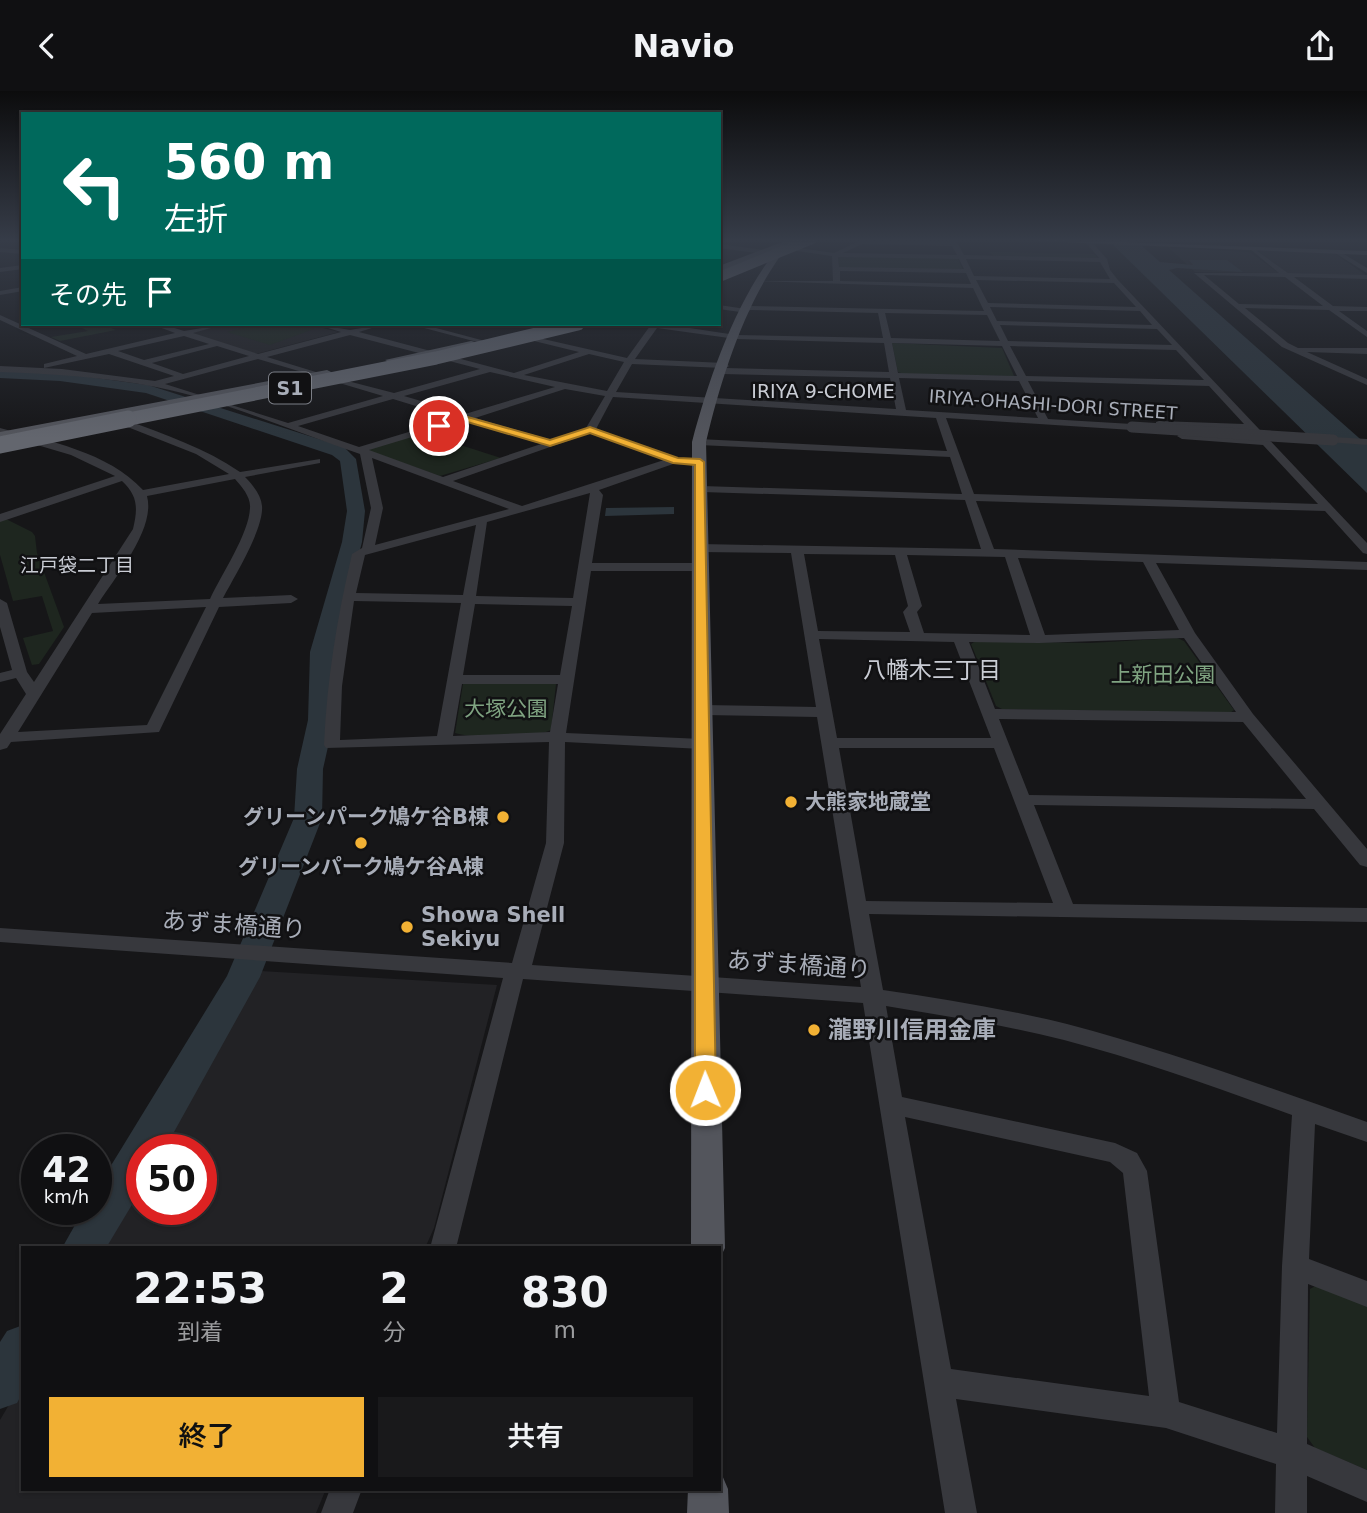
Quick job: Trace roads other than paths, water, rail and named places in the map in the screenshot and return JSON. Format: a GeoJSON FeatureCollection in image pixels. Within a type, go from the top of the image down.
{"type":"FeatureCollection","features":[{"type":"Feature","properties":{"kind":"highway","name":"S1"},"geometry":{"type":"LineString","coordinates":[[1,438],[422,356],[550,326]]}},
{"type":"Feature","properties":{"kind":"highway"},"geometry":{"type":"LineString","coordinates":[[296,387],[561,326]]}},
{"type":"Feature","properties":{"kind":"highway","name":"S1"},"geometry":{"type":"LineString","coordinates":[[1,438],[296,387],[474,350],[570,326]]}},
{"type":"Feature","properties":{"kind":"main road"},"geometry":{"type":"LineString","coordinates":[[708,1246],[702,744],[704,710],[700,557],[702,489],[692,455],[709,401],[750,305]]}},
{"type":"Feature","properties":{"kind":"main road"},"geometry":{"type":"LineString","coordinates":[[1,438],[428,353],[544,326]]}},
{"type":"Feature","properties":{"kind":"main road"},"geometry":{"type":"LineString","coordinates":[[31,441],[447,358],[578,326]]}},
{"type":"Feature","properties":{"kind":"main road"},"geometry":{"type":"LineString","coordinates":[[708,1491],[708,1513]]}},
{"type":"Feature","properties":{"kind":"street"},"geometry":{"type":"LineString","coordinates":[[929,305],[931,312]]}},
{"type":"Feature","properties":{"kind":"street"},"geometry":{"type":"LineString","coordinates":[[986,305],[1044,422]]}},
{"type":"Feature","properties":{"kind":"street"},"geometry":{"type":"LineString","coordinates":[[1138,305],[1367,550]]}},
{"type":"Feature","properties":{"kind":"street"},"geometry":{"type":"LineString","coordinates":[[1326,305],[1367,335]]}},
{"type":"Feature","properties":{"kind":"street"},"geometry":{"type":"LineString","coordinates":[[1237,306],[1367,309]]}},
{"type":"Feature","properties":{"kind":"street"},"geometry":{"type":"LineString","coordinates":[[1237,306],[1293,349],[1367,382]]}},
{"type":"Feature","properties":{"kind":"street"},"geometry":{"type":"LineString","coordinates":[[721,307],[931,312],[988,309],[1141,309]]}},
{"type":"Feature","properties":{"kind":"street"},"geometry":{"type":"LineString","coordinates":[[881,311],[902,413]]}},
{"type":"Feature","properties":{"kind":"street"},"geometry":{"type":"LineString","coordinates":[[0,317],[18,323]]}},
{"type":"Feature","properties":{"kind":"street"},"geometry":{"type":"LineString","coordinates":[[0,326],[18,323]]}},
{"type":"Feature","properties":{"kind":"street"},"geometry":{"type":"LineString","coordinates":[[995,323],[1158,327]]}},
{"type":"Feature","properties":{"kind":"street"},"geometry":{"type":"LineString","coordinates":[[24,326],[85,357]]}},
{"type":"Feature","properties":{"kind":"street"},"geometry":{"type":"LineString","coordinates":[[160,326],[316,375]]}},
{"type":"Feature","properties":{"kind":"street"},"geometry":{"type":"LineString","coordinates":[[30,370],[214,326]]}},
{"type":"Feature","properties":{"kind":"street","name":"IRIYA-OHASHI-DORI STREET"},"geometry":{"type":"LineString","coordinates":[[327,326],[515,376],[609,394],[1367,442]]}},
{"type":"Feature","properties":{"kind":"street"},"geometry":{"type":"LineString","coordinates":[[155,384],[373,326]]}},
{"type":"Feature","properties":{"kind":"street"},"geometry":{"type":"LineString","coordinates":[[422,326],[481,341]]}},
{"type":"Feature","properties":{"kind":"street"},"geometry":{"type":"LineString","coordinates":[[440,330],[455,326]]}},
{"type":"Feature","properties":{"kind":"street"},"geometry":{"type":"LineString","coordinates":[[590,430],[629,361],[654,326]]}},
{"type":"Feature","properties":{"kind":"street"},"geometry":{"type":"LineString","coordinates":[[662,326],[736,337],[1178,348]]}},
{"type":"Feature","properties":{"kind":"street"},"geometry":{"type":"LineString","coordinates":[[533,338],[629,361],[724,368],[894,376],[1209,383]]}},
{"type":"Feature","properties":{"kind":"street"},"geometry":{"type":"LineString","coordinates":[[142,363],[215,344]]}},
{"type":"Feature","properties":{"kind":"street"},"geometry":{"type":"LineString","coordinates":[[1293,349],[1367,351]]}},
{"type":"Feature","properties":{"kind":"street"},"geometry":{"type":"LineString","coordinates":[[109,351],[182,376]]}},
{"type":"Feature","properties":{"kind":"street"},"geometry":{"type":"LineString","coordinates":[[515,376],[589,351]]}},
{"type":"Feature","properties":{"kind":"street"},"geometry":{"type":"LineString","coordinates":[[186,362],[208,370]]}},
{"type":"Feature","properties":{"kind":"street"},"geometry":{"type":"LineString","coordinates":[[0,369],[155,384],[204,397],[519,509]]}},
{"type":"Feature","properties":{"kind":"street"},"geometry":{"type":"LineString","coordinates":[[287,426],[491,369]]}},
{"type":"Feature","properties":{"kind":"street"},"geometry":{"type":"LineString","coordinates":[[339,380],[550,443]]}},
{"type":"Feature","properties":{"kind":"street"},"geometry":{"type":"LineString","coordinates":[[362,451],[565,387]]}},
{"type":"Feature","properties":{"kind":"street"},"geometry":{"type":"LineString","coordinates":[[940,415],[989,552]]}},
{"type":"Feature","properties":{"kind":"street"},"geometry":{"type":"LineString","coordinates":[[3,742],[153,729],[212,603],[250,530],[256,507],[250,488],[236,475],[211,457],[123,422]]}},
{"type":"Feature","properties":{"kind":"street"},"geometry":{"type":"LineString","coordinates":[[1101,425],[1125,422],[1252,427]]}},
{"type":"Feature","properties":{"kind":"street"},"geometry":{"type":"LineString","coordinates":[[1101,425],[1128,431],[1266,442]]}},
{"type":"Feature","properties":{"kind":"street"},"geometry":{"type":"LineString","coordinates":[[442,481],[590,430],[692,455],[953,454]]}},
{"type":"Feature","properties":{"kind":"street"},"geometry":{"type":"LineString","coordinates":[[1,438],[31,441],[88,459],[124,477],[140,494],[144,510],[139,529],[3,742]]}},
{"type":"Feature","properties":{"kind":"street"},"geometry":{"type":"LineString","coordinates":[[362,451],[377,508],[368,549]]}},
{"type":"Feature","properties":{"kind":"street"},"geometry":{"type":"LineString","coordinates":[[692,455],[551,502],[368,549],[358,554],[342,626],[334,686],[332,745],[557,737],[702,744]]}},
{"type":"Feature","properties":{"kind":"street"},"geometry":{"type":"LineString","coordinates":[[140,494],[316,461]]}},
{"type":"Feature","properties":{"kind":"street"},"geometry":{"type":"LineString","coordinates":[[0,518],[124,477]]}},
{"type":"Feature","properties":{"kind":"street"},"geometry":{"type":"LineString","coordinates":[[444,1246],[555,843],[557,737],[597,495],[592,488]]}},
{"type":"Feature","properties":{"kind":"street"},"geometry":{"type":"LineString","coordinates":[[702,489],[1325,508]]}},
{"type":"Feature","properties":{"kind":"street"},"geometry":{"type":"LineString","coordinates":[[444,742],[482,523],[479,520]]}},
{"type":"Feature","properties":{"kind":"street"},"geometry":{"type":"LineString","coordinates":[[586,567],[797,550],[989,552],[1367,566]]}},
{"type":"Feature","properties":{"kind":"street"},"geometry":{"type":"LineString","coordinates":[[797,550],[961,1513]]}},
{"type":"Feature","properties":{"kind":"street"},"geometry":{"type":"LineString","coordinates":[[900,551],[910,581],[915,606],[910,612],[918,637]]}},
{"type":"Feature","properties":{"kind":"street"},"geometry":{"type":"LineString","coordinates":[[1010,554],[1039,639]]}},
{"type":"Feature","properties":{"kind":"street"},"geometry":{"type":"LineString","coordinates":[[1148,559],[1188,634],[1247,717],[1367,861]]}},
{"type":"Feature","properties":{"kind":"street"},"geometry":{"type":"LineString","coordinates":[[349,597],[581,603]]}},
{"type":"Feature","properties":{"kind":"street"},"geometry":{"type":"LineString","coordinates":[[88,609],[291,599]]}},
{"type":"Feature","properties":{"kind":"street"},"geometry":{"type":"LineString","coordinates":[[0,603],[3,625],[20,672],[34,694]]}},
{"type":"Feature","properties":{"kind":"street"},"geometry":{"type":"LineString","coordinates":[[812,635],[1039,639],[1188,634]]}},
{"type":"Feature","properties":{"kind":"street"},"geometry":{"type":"LineString","coordinates":[[960,638],[1065,909]]}},
{"type":"Feature","properties":{"kind":"street"},"geometry":{"type":"LineString","coordinates":[[0,678],[20,672]]}},
{"type":"Feature","properties":{"kind":"street"},"geometry":{"type":"LineString","coordinates":[[456,680],[568,679]]}},
{"type":"Feature","properties":{"kind":"street"},"geometry":{"type":"LineString","coordinates":[[704,710],[825,712]]}},
{"type":"Feature","properties":{"kind":"street"},"geometry":{"type":"LineString","coordinates":[[989,714],[1247,717]]}},
{"type":"Feature","properties":{"kind":"street"},"geometry":{"type":"LineString","coordinates":[[0,720],[19,717]]}},
{"type":"Feature","properties":{"kind":"street"},"geometry":{"type":"LineString","coordinates":[[830,743],[1001,743]]}},
{"type":"Feature","properties":{"kind":"street"},"geometry":{"type":"LineString","coordinates":[[1023,800],[1320,804]]}},
{"type":"Feature","properties":{"kind":"street"},"geometry":{"type":"LineString","coordinates":[[857,907],[1367,915]]}},
{"type":"Feature","properties":{"kind":"street","name":"あずま橋通り"},"geometry":{"type":"LineString","coordinates":[[0,935],[871,996],[999,1017],[1066,1033],[1182,1068],[1367,1132]]}},
{"type":"Feature","properties":{"kind":"street"},"geometry":{"type":"LineString","coordinates":[[891,1104],[1115,1153],[1128,1160],[1135,1171],[1166,1413]]}},
{"type":"Feature","properties":{"kind":"street"},"geometry":{"type":"LineString","coordinates":[[1291,1513],[1295,1266],[1304,1110]]}},
{"type":"Feature","properties":{"kind":"street"},"geometry":{"type":"LineString","coordinates":[[1295,1266],[1367,1294]]}},
{"type":"Feature","properties":{"kind":"street"},"geometry":{"type":"LineString","coordinates":[[940,1382],[1166,1413],[1294,1454],[1367,1486]]}},
{"type":"Feature","properties":{"kind":"street"},"geometry":{"type":"LineString","coordinates":[[337,1513],[345,1491]]}},
{"type":"Feature","properties":{"kind":"waterway"},"geometry":{"type":"LineString","coordinates":[[0,374],[60,377],[148,389],[338,451],[348,459],[356,511],[352,542],[322,652],[321,720],[310,769],[308,818],[243,977],[152,1134]]}},
{"type":"Feature","properties":{"kind":"waterway"},"geometry":{"type":"LineString","coordinates":[[84,1246],[126,1178]]}},
{"type":"Feature","properties":{"kind":"waterway"},"geometry":{"type":"LineString","coordinates":[[0,1386],[21,1350]]}},
{"type":"Feature","properties":{"kind":"place","name":"大熊家地蔵堂"},"geometry":{"type":"Point","coordinates":[791,802]}},
{"type":"Feature","properties":{"kind":"place","name":"グリーンパーク鳩ケ谷B棟"},"geometry":{"type":"Point","coordinates":[503,817]}},
{"type":"Feature","properties":{"kind":"place","name":"グリーンパーク鳩ケ谷A棟"},"geometry":{"type":"Point","coordinates":[361,843]}},
{"type":"Feature","properties":{"kind":"place","name":"Showa Shell Sekiyu"},"geometry":{"type":"Point","coordinates":[407,927]}},
{"type":"Feature","properties":{"kind":"place","name":"瀧野川信用金庫"},"geometry":{"type":"Point","coordinates":[814,1030]}},
{"type":"Feature","properties":{"kind":"district","name":"IRIYA 9-CHOME"},"geometry":{"type":"Point","coordinates":[823,391]}},
{"type":"Feature","properties":{"kind":"district","name":"江戸袋二丁目"},"geometry":{"type":"Point","coordinates":[77,565]}},
{"type":"Feature","properties":{"kind":"district","name":"八幡木三丁目"},"geometry":{"type":"Point","coordinates":[932,670]}},
{"type":"Feature","properties":{"kind":"park label","name":"上新田公園"},"geometry":{"type":"Point","coordinates":[1163,675]}},
{"type":"Feature","properties":{"kind":"park label","name":"大塚公園"},"geometry":{"type":"Point","coordinates":[506,709]}}]}
